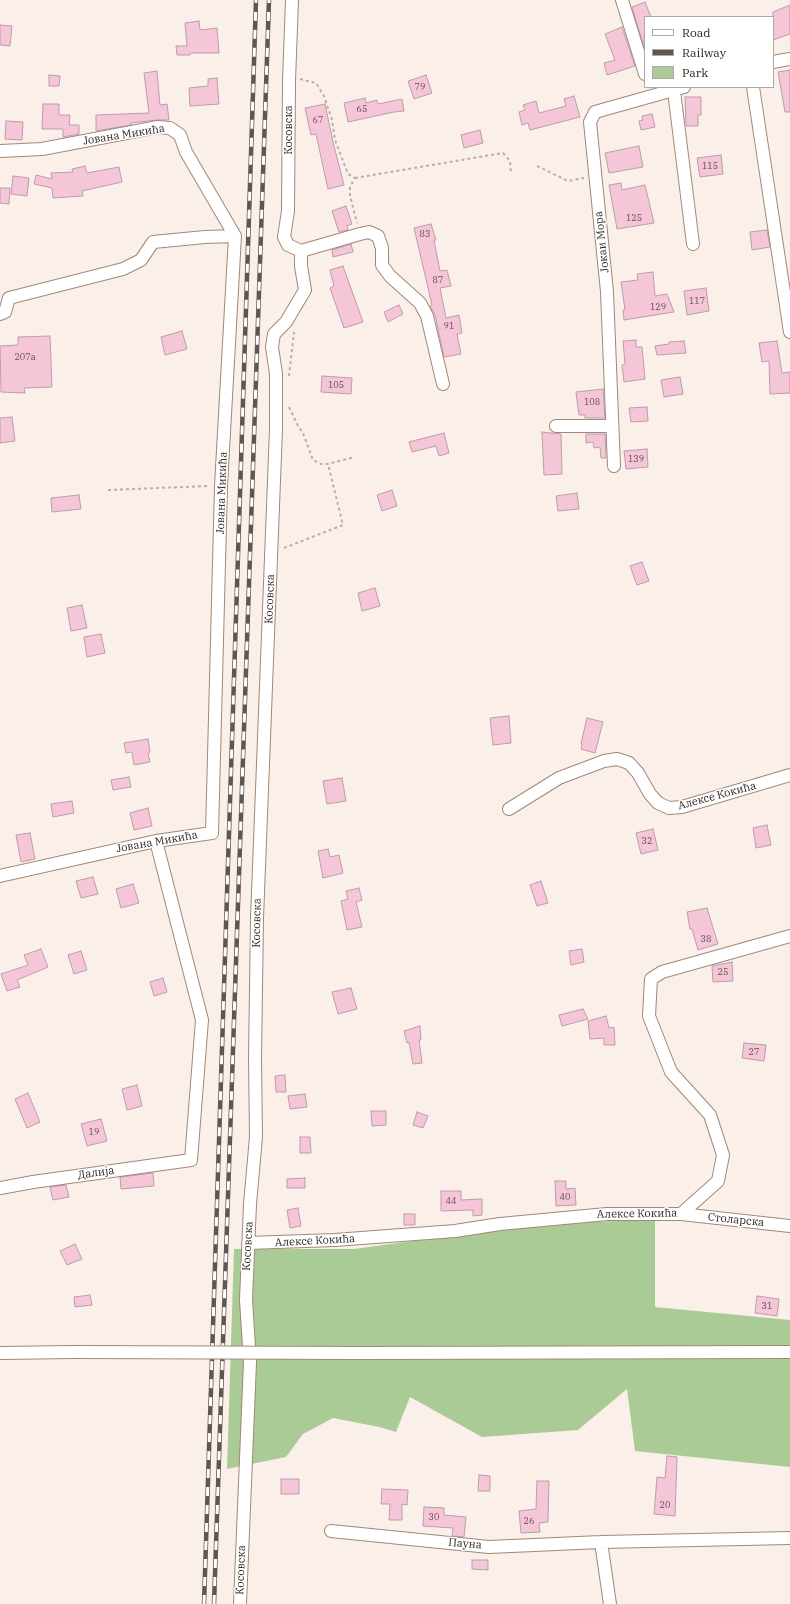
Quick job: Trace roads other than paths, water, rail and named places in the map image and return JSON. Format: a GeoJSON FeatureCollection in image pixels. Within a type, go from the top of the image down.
{"type":"FeatureCollection","features":[{"type":"Feature","properties":{"kind":"street","name":"Косовска"},"geometry":{"type":"LineString","coordinates":[[240,1604],[250,1362],[246,1300],[248,1243],[256,1137],[255,1059],[257,918],[272,552],[276,382],[272,346],[274,334],[286,322],[305,290],[301,266],[301,251],[288,245],[284,237],[288,211],[289,81],[292,0]]}},
{"type":"Feature","properties":{"kind":"street"},"geometry":{"type":"LineString","coordinates":[[622,0],[644,71]]}},
{"type":"Feature","properties":{"kind":"street"},"geometry":{"type":"LineString","coordinates":[[774,62],[790,59]]}},
{"type":"Feature","properties":{"kind":"street"},"geometry":{"type":"LineString","coordinates":[[753,88],[790,332]]}},
{"type":"Feature","properties":{"kind":"street"},"geometry":{"type":"LineString","coordinates":[[679,89],[693,244]]}},
{"type":"Feature","properties":{"kind":"street","name":"Јокаи Мора"},"geometry":{"type":"LineString","coordinates":[[614,466],[607,292],[590,122],[595,112],[653,92],[679,89]]}},
{"type":"Feature","properties":{"kind":"street","name":"Јована Микића"},"geometry":{"type":"LineString","coordinates":[[0,151],[42,149],[158,127],[170,128],[180,134],[186,152],[235,236],[221,486],[212,833],[156,841],[0,876]]}},
{"type":"Feature","properties":{"kind":"street"},"geometry":{"type":"LineString","coordinates":[[301,251],[369,232],[378,236],[382,248],[382,265],[390,276],[420,303],[427,316],[443,384]]}},
{"type":"Feature","properties":{"kind":"street"},"geometry":{"type":"LineString","coordinates":[[0,314],[5,312],[9,298],[123,269],[141,260],[154,242],[205,236],[235,236]]}},
{"type":"Feature","properties":{"kind":"street"},"geometry":{"type":"LineString","coordinates":[[556,426],[612,426]]}},
{"type":"Feature","properties":{"kind":"street","name":"Алексе Кокића"},"geometry":{"type":"LineString","coordinates":[[509,809],[559,778],[604,760],[617,759],[630,763],[638,773],[650,794],[658,803],[670,808],[682,807],[790,775]]}},
{"type":"Feature","properties":{"kind":"street","name":"Далија"},"geometry":{"type":"LineString","coordinates":[[0,1188],[191,1160],[202,1020],[156,841]]}},
{"type":"Feature","properties":{"kind":"street","name":"Алексе Кокића"},"geometry":{"type":"LineString","coordinates":[[248,1243],[335,1240],[455,1231],[500,1224],[607,1214],[681,1214],[718,1181],[723,1155],[710,1115],[671,1072],[649,1016],[651,979],[662,972],[790,936]]}},
{"type":"Feature","properties":{"kind":"street","name":"Столарска"},"geometry":{"type":"LineString","coordinates":[[681,1214],[790,1226]]}},
{"type":"Feature","properties":{"kind":"street"},"geometry":{"type":"LineString","coordinates":[[0,1353],[790,1352]]}},
{"type":"Feature","properties":{"kind":"street","name":"Пауна"},"geometry":{"type":"LineString","coordinates":[[331,1532],[489,1547],[601,1542],[790,1538]]}},
{"type":"Feature","properties":{"kind":"street"},"geometry":{"type":"LineString","coordinates":[[601,1542],[610,1604]]}},
{"type":"Feature","properties":{"kind":"railway"},"geometry":{"type":"LineString","coordinates":[[204,1604],[256,0]]}},
{"type":"Feature","properties":{"kind":"railway"},"geometry":{"type":"LineString","coordinates":[[214,1604],[269,0]]}}]}
